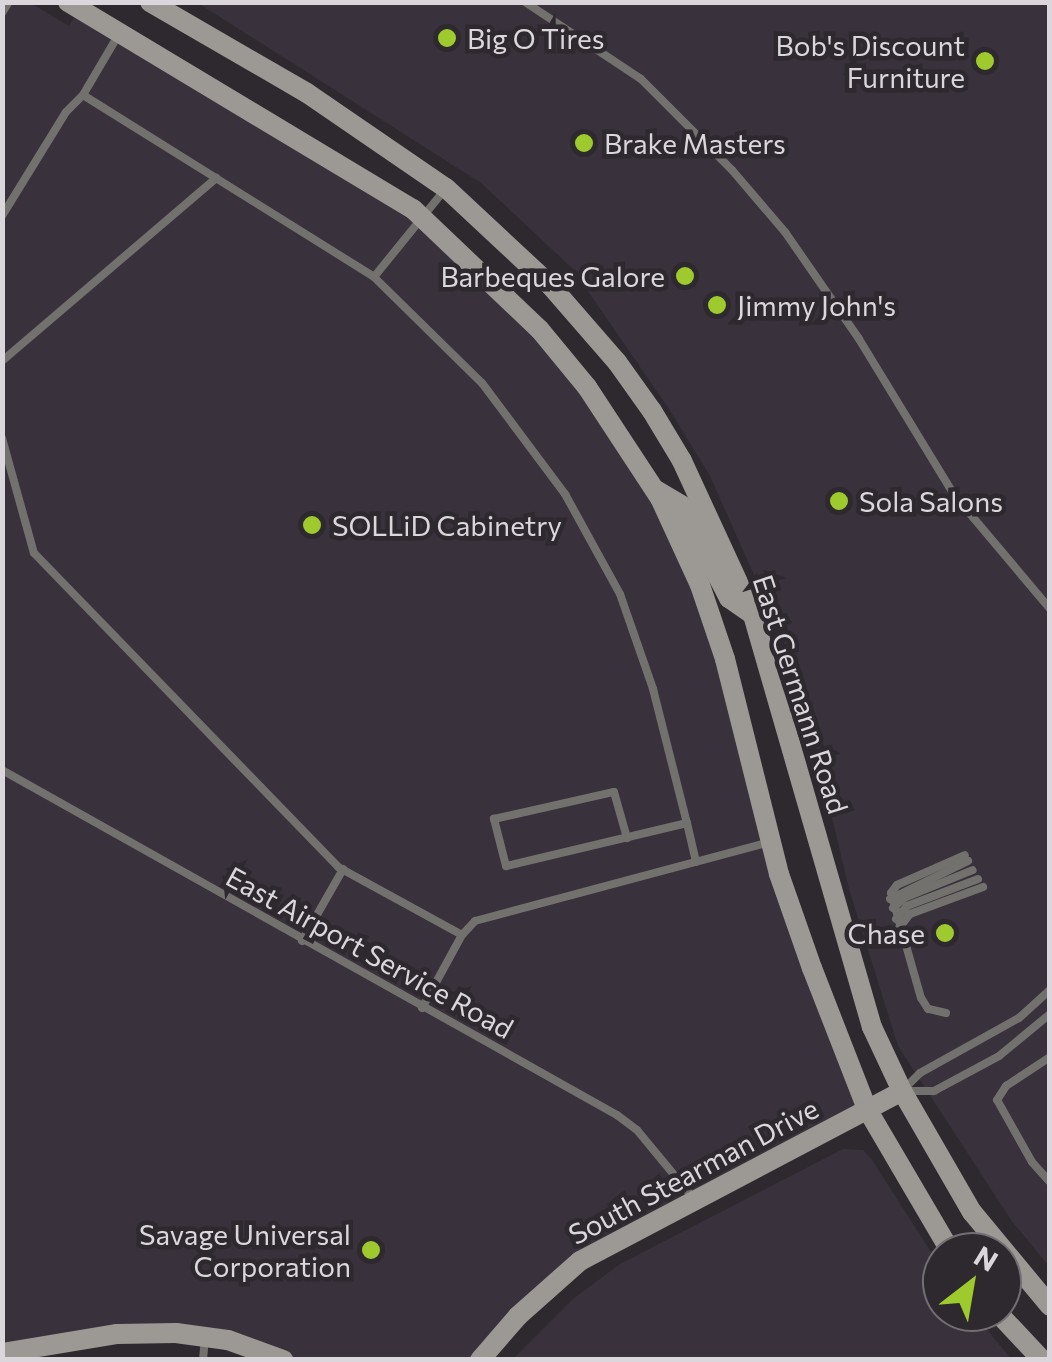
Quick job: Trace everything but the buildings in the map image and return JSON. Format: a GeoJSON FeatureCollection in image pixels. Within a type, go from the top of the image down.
{"type":"FeatureCollection","features":[{"type":"Feature","properties":{"kind":"main road"},"geometry":{"type":"LineString","coordinates":[[68,2],[351,168],[423,218],[540,330],[587,387],[654,489],[700,585],[725,659],[772,842],[808,959],[867,1109],[939,1232]]}},
{"type":"Feature","properties":{"kind":"main road","name":"East Germann Road"},"geometry":{"type":"LineString","coordinates":[[150,2],[307,93],[446,188],[521,254],[617,362],[682,461],[752,615],[788,726],[851,966],[872,1027],[902,1091],[972,1212],[1050,1306]]}},
{"type":"Feature","properties":{"kind":"main road"},"geometry":{"type":"LineString","coordinates":[[654,489],[680,504],[729,598],[752,615]]}},
{"type":"Feature","properties":{"kind":"main road","name":"South Stearman Drive"},"geometry":{"type":"LineString","coordinates":[[480,1360],[518,1316],[580,1261],[902,1091]]}},
{"type":"Feature","properties":{"kind":"main road"},"geometry":{"type":"LineString","coordinates":[[1016,1332],[1042,1360]]}},
{"type":"Feature","properties":{"kind":"main road"},"geometry":{"type":"LineString","coordinates":[[2,1353],[117,1334],[206,1336],[283,1360]]}},
{"type":"Feature","properties":{"kind":"lane"},"geometry":{"type":"LineString","coordinates":[[2,13],[9,2]]}},
{"type":"Feature","properties":{"kind":"lane"},"geometry":{"type":"LineString","coordinates":[[526,2],[641,79],[732,170],[785,232],[860,339],[955,496],[1050,609]]}},
{"type":"Feature","properties":{"kind":"lane"},"geometry":{"type":"LineString","coordinates":[[2,216],[120,33]]}},
{"type":"Feature","properties":{"kind":"lane"},"geometry":{"type":"LineString","coordinates":[[83,95],[374,277],[482,383],[565,494],[620,594],[653,689],[696,862]]}},
{"type":"Feature","properties":{"kind":"lane"},"geometry":{"type":"LineString","coordinates":[[2,361],[216,178]]}},
{"type":"Feature","properties":{"kind":"lane"},"geometry":{"type":"LineString","coordinates":[[374,277],[446,188]]}},
{"type":"Feature","properties":{"kind":"lane"},"geometry":{"type":"LineString","coordinates":[[2,438],[34,553],[343,869],[462,935]]}},
{"type":"Feature","properties":{"kind":"lane","name":"East Airport Service Road"},"geometry":{"type":"LineString","coordinates":[[2,770],[617,1115],[638,1130],[694,1200]]}},
{"type":"Feature","properties":{"kind":"lane"},"geometry":{"type":"LineString","coordinates":[[627,838],[614,792],[527,816],[494,819],[506,866],[688,824]]}},
{"type":"Feature","properties":{"kind":"lane"},"geometry":{"type":"LineString","coordinates":[[589,834],[592,846]]}},
{"type":"Feature","properties":{"kind":"lane"},"geometry":{"type":"LineString","coordinates":[[561,842],[564,852]]}},
{"type":"Feature","properties":{"kind":"lane"},"geometry":{"type":"LineString","coordinates":[[422,1008],[462,935],[475,921],[772,842]]}},
{"type":"Feature","properties":{"kind":"lane"},"geometry":{"type":"LineString","coordinates":[[535,848],[538,859]]}},
{"type":"Feature","properties":{"kind":"lane"},"geometry":{"type":"LineString","coordinates":[[302,941],[343,869]]}},
{"type":"Feature","properties":{"kind":"lane"},"geometry":{"type":"LineString","coordinates":[[895,914],[910,914],[974,871]]}},
{"type":"Feature","properties":{"kind":"lane"},"geometry":{"type":"LineString","coordinates":[[895,914],[904,898],[974,871]]}},
{"type":"Feature","properties":{"kind":"lane"},"geometry":{"type":"LineString","coordinates":[[946,1012],[928,1009],[921,998],[895,914],[897,885],[974,871]]}},
{"type":"Feature","properties":{"kind":"lane","name":"South Stearman Drive"},"geometry":{"type":"LineString","coordinates":[[902,1091],[920,1073],[1019,1018],[1050,990]]}},
{"type":"Feature","properties":{"kind":"lane","name":"South Stearman Drive"},"geometry":{"type":"LineString","coordinates":[[902,1091],[934,1091],[999,1056],[1050,1014]]}},
{"type":"Feature","properties":{"kind":"lane"},"geometry":{"type":"LineString","coordinates":[[1049,1182],[1032,1162],[997,1100],[1006,1086],[1050,1057]]}},
{"type":"Feature","properties":{"kind":"lane"},"geometry":{"type":"LineString","coordinates":[[203,1360],[206,1336]]}},
{"type":"Feature","properties":{"kind":"shaded area"},"geometry":{"type":"Polygon","coordinates":[[[29,2],[69,26],[79,9],[413,209],[587,387],[700,585],[779,874],[867,1109],[611,1241],[480,1359],[283,1359],[206,1336],[3,1353],[2,3],[29,2]]]}},
{"type":"Feature","properties":{"kind":"shaded area"},"geometry":{"type":"Polygon","coordinates":[[[198,3],[1049,3],[1049,1266],[1011,1220],[898,1046],[849,889],[798,674],[710,476],[572,268],[481,183],[198,3]]]}},
{"type":"Feature","properties":{"kind":"shaded area"},"geometry":{"type":"Polygon","coordinates":[[[843,1149],[863,1150],[922,1238],[922,1332],[989,1332],[1011,1359],[513,1359],[573,1299],[620,1264],[843,1149]]]}},
{"type":"Feature","properties":{"kind":"place","name":"Big O Tires"},"geometry":{"type":"Point","coordinates":[447,38]}},
{"type":"Feature","properties":{"kind":"place","name":"Bob's Discount Furniture"},"geometry":{"type":"Point","coordinates":[985,61]}},
{"type":"Feature","properties":{"kind":"place","name":"Brake Masters"},"geometry":{"type":"Point","coordinates":[584,143]}},
{"type":"Feature","properties":{"kind":"place","name":"Barbeques Galore"},"geometry":{"type":"Point","coordinates":[685,276]}},
{"type":"Feature","properties":{"kind":"place","name":"Jimmy John's"},"geometry":{"type":"Point","coordinates":[717,305]}},
{"type":"Feature","properties":{"kind":"place","name":"Sola Salons"},"geometry":{"type":"Point","coordinates":[839,501]}},
{"type":"Feature","properties":{"kind":"place","name":"SOLLiD Cabinetry"},"geometry":{"type":"Point","coordinates":[312,525]}},
{"type":"Feature","properties":{"kind":"place","name":"Chase"},"geometry":{"type":"Point","coordinates":[945,933]}},
{"type":"Feature","properties":{"kind":"place","name":"Savage Universal Corporation"},"geometry":{"type":"Point","coordinates":[371,1250]}}]}
